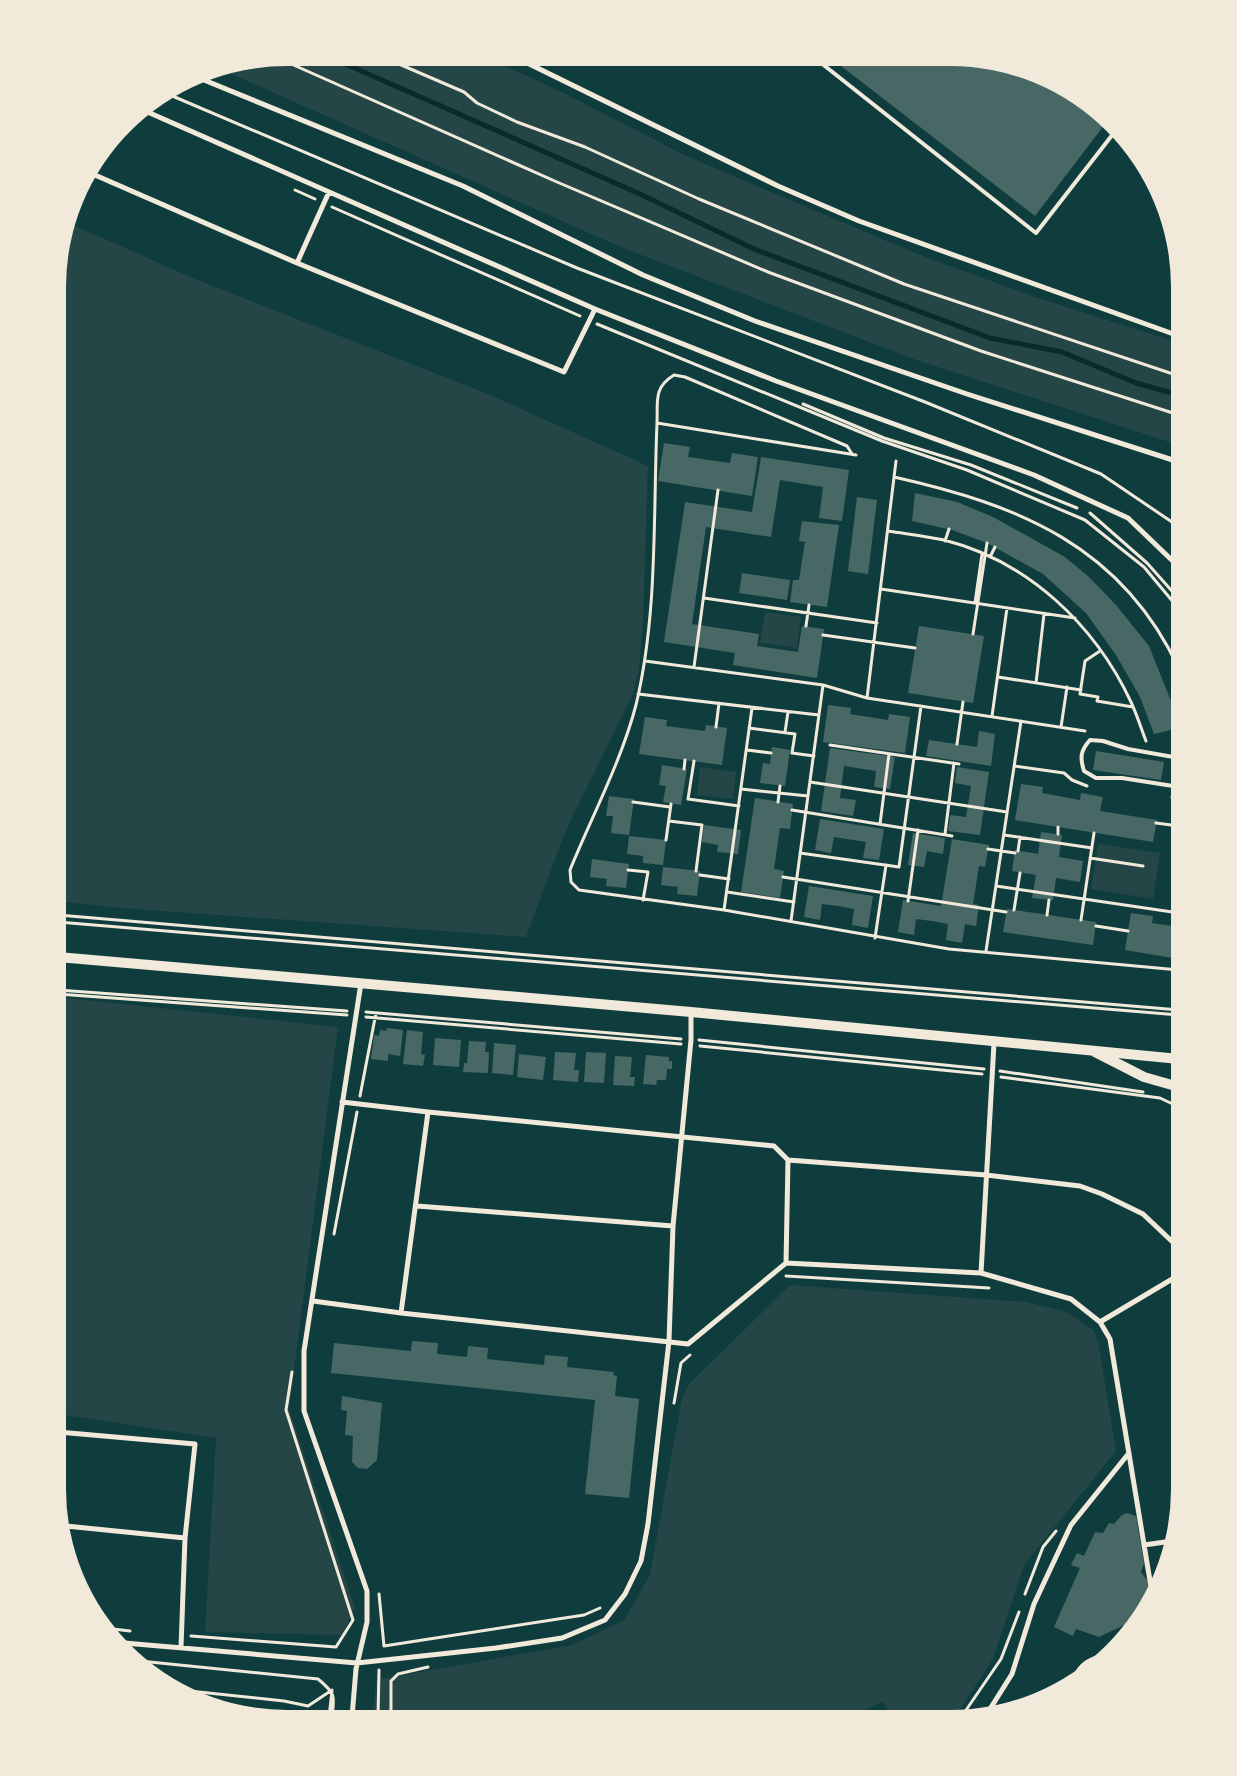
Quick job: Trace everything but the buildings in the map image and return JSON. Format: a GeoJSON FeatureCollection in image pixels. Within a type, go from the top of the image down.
{"type":"FeatureCollection","features":[{"type":"Feature","properties":{"kind":"main road"},"geometry":{"type":"LineString","coordinates":[[66,958],[691,1012],[994,1043],[1171,1058]]}},
{"type":"Feature","properties":{"kind":"main road"},"geometry":{"type":"LineString","coordinates":[[1090,1050],[1144,1077],[1171,1085]]}},
{"type":"Feature","properties":{"kind":"street"},"geometry":{"type":"LineString","coordinates":[[533,66],[778,186],[859,221],[1171,333]]}},
{"type":"Feature","properties":{"kind":"street"},"geometry":{"type":"LineString","coordinates":[[207,81],[463,186],[643,275],[755,321],[967,394],[1171,459]]}},
{"type":"Feature","properties":{"kind":"street"},"geometry":{"type":"LineString","coordinates":[[151,113],[595,309],[776,381],[1034,475],[1128,518],[1171,559]]}},
{"type":"Feature","properties":{"kind":"street"},"geometry":{"type":"LineString","coordinates":[[97,176],[297,263],[564,372],[595,309]]}},
{"type":"Feature","properties":{"kind":"street"},"geometry":{"type":"LineString","coordinates":[[297,263],[329,192]]}},
{"type":"Feature","properties":{"kind":"street"},"geometry":{"type":"LineString","coordinates":[[353,1710],[357,1664],[367,1622],[367,1590],[304,1411],[304,1352],[342,1102],[358,1014],[361,982]]}},
{"type":"Feature","properties":{"kind":"street"},"geometry":{"type":"LineString","coordinates":[[130,1643],[357,1664],[496,1648],[562,1638],[605,1620],[625,1594],[641,1561],[648,1524],[669,1341],[673,1226],[691,1042],[691,1012]]}},
{"type":"Feature","properties":{"kind":"street"},"geometry":{"type":"LineString","coordinates":[[981,1273],[994,1043]]}},
{"type":"Feature","properties":{"kind":"street"},"geometry":{"type":"LineString","coordinates":[[342,1102],[774,1146],[788,1160],[986,1175],[1080,1186],[1102,1194],[1143,1214],[1171,1240]]}},
{"type":"Feature","properties":{"kind":"street"},"geometry":{"type":"LineString","coordinates":[[401,1313],[428,1112]]}},
{"type":"Feature","properties":{"kind":"street"},"geometry":{"type":"LineString","coordinates":[[786,1263],[788,1160]]}},
{"type":"Feature","properties":{"kind":"street"},"geometry":{"type":"LineString","coordinates":[[416,1206],[673,1226]]}},
{"type":"Feature","properties":{"kind":"street"},"geometry":{"type":"LineString","coordinates":[[313,1301],[401,1313],[688,1344],[786,1263],[981,1273],[1071,1299],[1100,1322],[1110,1339],[1150,1582]]}},
{"type":"Feature","properties":{"kind":"street"},"geometry":{"type":"LineString","coordinates":[[1100,1322],[1171,1280]]}},
{"type":"Feature","properties":{"kind":"street"},"geometry":{"type":"LineString","coordinates":[[66,1433],[194,1444],[185,1538],[181,1647]]}},
{"type":"Feature","properties":{"kind":"street"},"geometry":{"type":"LineString","coordinates":[[992,1706],[1012,1674],[1034,1604],[1071,1525],[1129,1453]]}},
{"type":"Feature","properties":{"kind":"street"},"geometry":{"type":"LineString","coordinates":[[69,1526],[185,1538]]}},
{"type":"Feature","properties":{"kind":"street"},"geometry":{"type":"LineString","coordinates":[[1144,1545],[1164,1542]]}},
{"type":"Feature","properties":{"kind":"lane"},"geometry":{"type":"LineString","coordinates":[[825,66],[1036,233],[1111,137]]}},
{"type":"Feature","properties":{"kind":"lane"},"geometry":{"type":"LineString","coordinates":[[1171,757],[1128,749],[1103,741],[1090,740],[1082,748],[1080,759],[1084,772],[1096,778],[1122,778],[1171,786]]}},
{"type":"Feature","properties":{"kind":"path"},"geometry":{"type":"LineString","coordinates":[[296,66],[557,182],[768,272],[981,351],[1171,412]]}},
{"type":"Feature","properties":{"kind":"path"},"geometry":{"type":"LineString","coordinates":[[404,66],[464,92],[477,103],[518,122],[585,147],[699,199],[895,280],[1171,373]]}},
{"type":"Feature","properties":{"kind":"path"},"geometry":{"type":"LineString","coordinates":[[176,97],[577,268],[925,402],[1101,474],[1171,521]]}},
{"type":"Feature","properties":{"kind":"path"},"geometry":{"type":"LineString","coordinates":[[657,423],[854,455],[847,446],[685,377],[674,375],[662,382],[658,393],[657,423],[651,613],[644,662],[638,694],[618,756],[570,870],[571,882],[579,890],[724,910],[875,938],[949,949],[1171,969]]}},
{"type":"Feature","properties":{"kind":"path"},"geometry":{"type":"LineString","coordinates":[[868,698],[896,461]]}},
{"type":"Feature","properties":{"kind":"path"},"geometry":{"type":"LineString","coordinates":[[894,477],[939,487],[1018,514],[1043,525],[1091,555],[1130,593],[1171,652]]}},
{"type":"Feature","properties":{"kind":"path"},"geometry":{"type":"LineString","coordinates":[[694,667],[718,490]]}},
{"type":"Feature","properties":{"kind":"path"},"geometry":{"type":"LineString","coordinates":[[945,541],[949,529]]}},
{"type":"Feature","properties":{"kind":"path"},"geometry":{"type":"LineString","coordinates":[[888,530],[945,541],[990,557],[1030,578],[1076,618],[1100,651],[1133,707],[1146,741]]}},
{"type":"Feature","properties":{"kind":"path"},"geometry":{"type":"LineString","coordinates":[[973,634],[987,543]]}},
{"type":"Feature","properties":{"kind":"path"},"geometry":{"type":"LineString","coordinates":[[990,557],[994,546]]}},
{"type":"Feature","properties":{"kind":"path"},"geometry":{"type":"LineString","coordinates":[[975,604],[982,554]]}},
{"type":"Feature","properties":{"kind":"path"},"geometry":{"type":"LineString","coordinates":[[881,589],[1076,618]]}},
{"type":"Feature","properties":{"kind":"path"},"geometry":{"type":"LineString","coordinates":[[704,598],[876,623]]}},
{"type":"Feature","properties":{"kind":"path"},"geometry":{"type":"LineString","coordinates":[[806,626],[809,604]]}},
{"type":"Feature","properties":{"kind":"path"},"geometry":{"type":"LineString","coordinates":[[992,716],[1007,608]]}},
{"type":"Feature","properties":{"kind":"path"},"geometry":{"type":"LineString","coordinates":[[1036,683],[1044,614]]}},
{"type":"Feature","properties":{"kind":"path"},"geometry":{"type":"LineString","coordinates":[[823,635],[915,648]]}},
{"type":"Feature","properties":{"kind":"path"},"geometry":{"type":"LineString","coordinates":[[1100,651],[1085,662],[1080,694],[1098,697],[1097,701],[1133,707]]}},
{"type":"Feature","properties":{"kind":"path"},"geometry":{"type":"LineString","coordinates":[[644,662],[823,685],[868,698],[1089,732]]}},
{"type":"Feature","properties":{"kind":"path"},"geometry":{"type":"LineString","coordinates":[[998,677],[1081,690]]}},
{"type":"Feature","properties":{"kind":"path"},"geometry":{"type":"LineString","coordinates":[[791,921],[823,685]]}},
{"type":"Feature","properties":{"kind":"path"},"geometry":{"type":"LineString","coordinates":[[1061,727],[1068,688]]}},
{"type":"Feature","properties":{"kind":"path"},"geometry":{"type":"LineString","coordinates":[[638,694],[819,715]]}},
{"type":"Feature","properties":{"kind":"path"},"geometry":{"type":"LineString","coordinates":[[957,744],[963,702]]}},
{"type":"Feature","properties":{"kind":"path"},"geometry":{"type":"LineString","coordinates":[[716,727],[719,704]]}},
{"type":"Feature","properties":{"kind":"path"},"geometry":{"type":"LineString","coordinates":[[800,853],[898,867],[921,706]]}},
{"type":"Feature","properties":{"kind":"path"},"geometry":{"type":"LineString","coordinates":[[724,910],[752,708]]}},
{"type":"Feature","properties":{"kind":"path"},"geometry":{"type":"LineString","coordinates":[[786,732],[788,712]]}},
{"type":"Feature","properties":{"kind":"path"},"geometry":{"type":"LineString","coordinates":[[986,951],[1021,721]]}},
{"type":"Feature","properties":{"kind":"path"},"geometry":{"type":"LineString","coordinates":[[749,728],[795,734],[792,753],[814,756]]}},
{"type":"Feature","properties":{"kind":"path"},"geometry":{"type":"LineString","coordinates":[[1136,740],[1154,743]]}},
{"type":"Feature","properties":{"kind":"path"},"geometry":{"type":"LineString","coordinates":[[830,745],[959,764]]}},
{"type":"Feature","properties":{"kind":"path"},"geometry":{"type":"LineString","coordinates":[[747,750],[771,753]]}},
{"type":"Feature","properties":{"kind":"path"},"geometry":{"type":"LineString","coordinates":[[880,824],[889,754]]}},
{"type":"Feature","properties":{"kind":"path"},"geometry":{"type":"LineString","coordinates":[[684,768],[685,760]]}},
{"type":"Feature","properties":{"kind":"path"},"geometry":{"type":"LineString","coordinates":[[694,761],[688,799],[739,806]]}},
{"type":"Feature","properties":{"kind":"path"},"geometry":{"type":"LineString","coordinates":[[945,835],[954,763]]}},
{"type":"Feature","properties":{"kind":"path"},"geometry":{"type":"LineString","coordinates":[[810,782],[1008,812]]}},
{"type":"Feature","properties":{"kind":"path"},"geometry":{"type":"LineString","coordinates":[[778,802],[780,786]]}},
{"type":"Feature","properties":{"kind":"path"},"geometry":{"type":"LineString","coordinates":[[742,789],[808,796]]}},
{"type":"Feature","properties":{"kind":"path"},"geometry":{"type":"LineString","coordinates":[[633,802],[670,805],[666,840]]}},
{"type":"Feature","properties":{"kind":"path"},"geometry":{"type":"LineString","coordinates":[[792,810],[952,836]]}},
{"type":"Feature","properties":{"kind":"path"},"geometry":{"type":"LineString","coordinates":[[668,820],[702,825],[696,871]]}},
{"type":"Feature","properties":{"kind":"path"},"geometry":{"type":"LineString","coordinates":[[1156,823],[1171,825]]}},
{"type":"Feature","properties":{"kind":"path"},"geometry":{"type":"LineString","coordinates":[[1058,827],[1058,834]]}},
{"type":"Feature","properties":{"kind":"path"},"geometry":{"type":"LineString","coordinates":[[909,899],[918,830]]}},
{"type":"Feature","properties":{"kind":"path"},"geometry":{"type":"LineString","coordinates":[[1081,920],[1094,833]]}},
{"type":"Feature","properties":{"kind":"path"},"geometry":{"type":"LineString","coordinates":[[1004,835],[1092,848]]}},
{"type":"Feature","properties":{"kind":"path"},"geometry":{"type":"LineString","coordinates":[[988,849],[1016,852],[1020,837]]}},
{"type":"Feature","properties":{"kind":"path"},"geometry":{"type":"LineString","coordinates":[[1090,858],[1143,866]]}},
{"type":"Feature","properties":{"kind":"path"},"geometry":{"type":"LineString","coordinates":[[875,938],[886,865]]}},
{"type":"Feature","properties":{"kind":"path"},"geometry":{"type":"LineString","coordinates":[[628,870],[648,872],[644,900]]}},
{"type":"Feature","properties":{"kind":"path"},"geometry":{"type":"LineString","coordinates":[[1014,910],[1020,873]]}},
{"type":"Feature","properties":{"kind":"path"},"geometry":{"type":"LineString","coordinates":[[700,875],[729,878]]}},
{"type":"Feature","properties":{"kind":"path"},"geometry":{"type":"LineString","coordinates":[[783,877],[909,899],[1006,912]]}},
{"type":"Feature","properties":{"kind":"path"},"geometry":{"type":"LineString","coordinates":[[996,886],[1171,912]]}},
{"type":"Feature","properties":{"kind":"path"},"geometry":{"type":"LineString","coordinates":[[727,892],[794,902]]}},
{"type":"Feature","properties":{"kind":"path"},"geometry":{"type":"LineString","coordinates":[[1047,915],[1049,900]]}},
{"type":"Feature","properties":{"kind":"path"},"geometry":{"type":"LineString","coordinates":[[66,916],[1171,1009]]}},
{"type":"Feature","properties":{"kind":"path"},"geometry":{"type":"LineString","coordinates":[[66,923],[1171,1014]]}},
{"type":"Feature","properties":{"kind":"path"},"geometry":{"type":"LineString","coordinates":[[1096,926],[1128,931]]}},
{"type":"Feature","properties":{"kind":"path"},"geometry":{"type":"LineString","coordinates":[[66,991],[350,1011],[350,1016],[66,995]]}},
{"type":"Feature","properties":{"kind":"path"},"geometry":{"type":"LineString","coordinates":[[358,1014],[376,1013],[991,1072],[1162,1094],[1171,1098]]}},
{"type":"Feature","properties":{"kind":"path"},"geometry":{"type":"LineString","coordinates":[[333,1242],[376,1013]]}},
{"type":"Feature","properties":{"kind":"path"},"geometry":{"type":"LineString","coordinates":[[358,1014],[375,1018],[691,1042]]}},
{"type":"Feature","properties":{"kind":"path"},"geometry":{"type":"LineString","coordinates":[[991,1072],[1160,1098],[1171,1103]]}},
{"type":"Feature","properties":{"kind":"path"},"geometry":{"type":"LineString","coordinates":[[785,1276],[980,1286],[999,1290]]}},
{"type":"Feature","properties":{"kind":"path"},"geometry":{"type":"LineString","coordinates":[[673,1410],[681,1363],[696,1350]]}},
{"type":"Feature","properties":{"kind":"path"},"geometry":{"type":"LineString","coordinates":[[181,1636],[336,1647],[353,1620],[286,1410],[294,1362]]}},
{"type":"Feature","properties":{"kind":"path"},"geometry":{"type":"LineString","coordinates":[[378,1590],[384,1646],[584,1616],[604,1606]]}},
{"type":"Feature","properties":{"kind":"path"},"geometry":{"type":"LineString","coordinates":[[117,1630],[133,1632]]}},
{"type":"Feature","properties":{"kind":"path"},"geometry":{"type":"LineString","coordinates":[[378,1710],[379,1661]]}},
{"type":"Feature","properties":{"kind":"path"},"geometry":{"type":"LineString","coordinates":[[152,1663],[318,1679],[332,1690]]}},
{"type":"Feature","properties":{"kind":"path"},"geometry":{"type":"LineString","coordinates":[[391,1710],[391,1681],[398,1674],[436,1665]]}},
{"type":"Feature","properties":{"kind":"path"},"geometry":{"type":"LineString","coordinates":[[201,1692],[284,1701],[308,1706],[332,1690]]}},
{"type":"Feature","properties":{"kind":"path"},"geometry":{"type":"LineString","coordinates":[[331,1710],[332,1690]]}},
{"type":"Feature","properties":{"kind":"shaded area"},"geometry":{"type":"Polygon","coordinates":[[[287,66],[505,66],[562,92],[688,157],[920,255],[1035,297],[1171,340],[1171,442],[919,361],[623,248],[231,74],[258,68],[287,66]]]}},
{"type":"Feature","properties":{"kind":"shaded area"},"geometry":{"type":"Polygon","coordinates":[[[75,226],[195,279],[488,394],[648,466],[643,624],[639,668],[633,694],[566,830],[526,937],[121,908],[66,902],[66,287],[70,244],[75,226]]]}},
{"type":"Feature","properties":{"kind":"shaded area"},"geometry":{"type":"Polygon","coordinates":[[[765,612],[801,617],[797,648],[760,643],[765,612]]]}},
{"type":"Feature","properties":{"kind":"shaded area"},"geometry":{"type":"Polygon","coordinates":[[[700,767],[736,772],[733,799],[697,795],[700,767]]]}},
{"type":"Feature","properties":{"kind":"shaded area"},"geometry":{"type":"Polygon","coordinates":[[[1098,844],[1160,853],[1153,899],[1091,889],[1098,844]]]}},
{"type":"Feature","properties":{"kind":"shaded area"},"geometry":{"type":"Polygon","coordinates":[[[66,998],[338,1027],[289,1409],[355,1608],[342,1635],[205,1632],[216,1438],[66,1415],[66,998]]]}},
{"type":"Feature","properties":{"kind":"shaded area"},"geometry":{"type":"Polygon","coordinates":[[[790,1285],[1025,1302],[1065,1311],[1094,1331],[1099,1346],[1116,1451],[1024,1565],[993,1659],[960,1709],[888,1710],[883,1701],[865,1710],[374,1710],[376,1680],[572,1645],[624,1620],[650,1575],[682,1398],[689,1384],[790,1285]]]}},
{"type":"Feature","properties":{"kind":"waterway"},"geometry":{"type":"LineString","coordinates":[[350,66],[640,194],[754,249],[990,338],[1062,352],[1136,383],[1171,393]]}}]}
